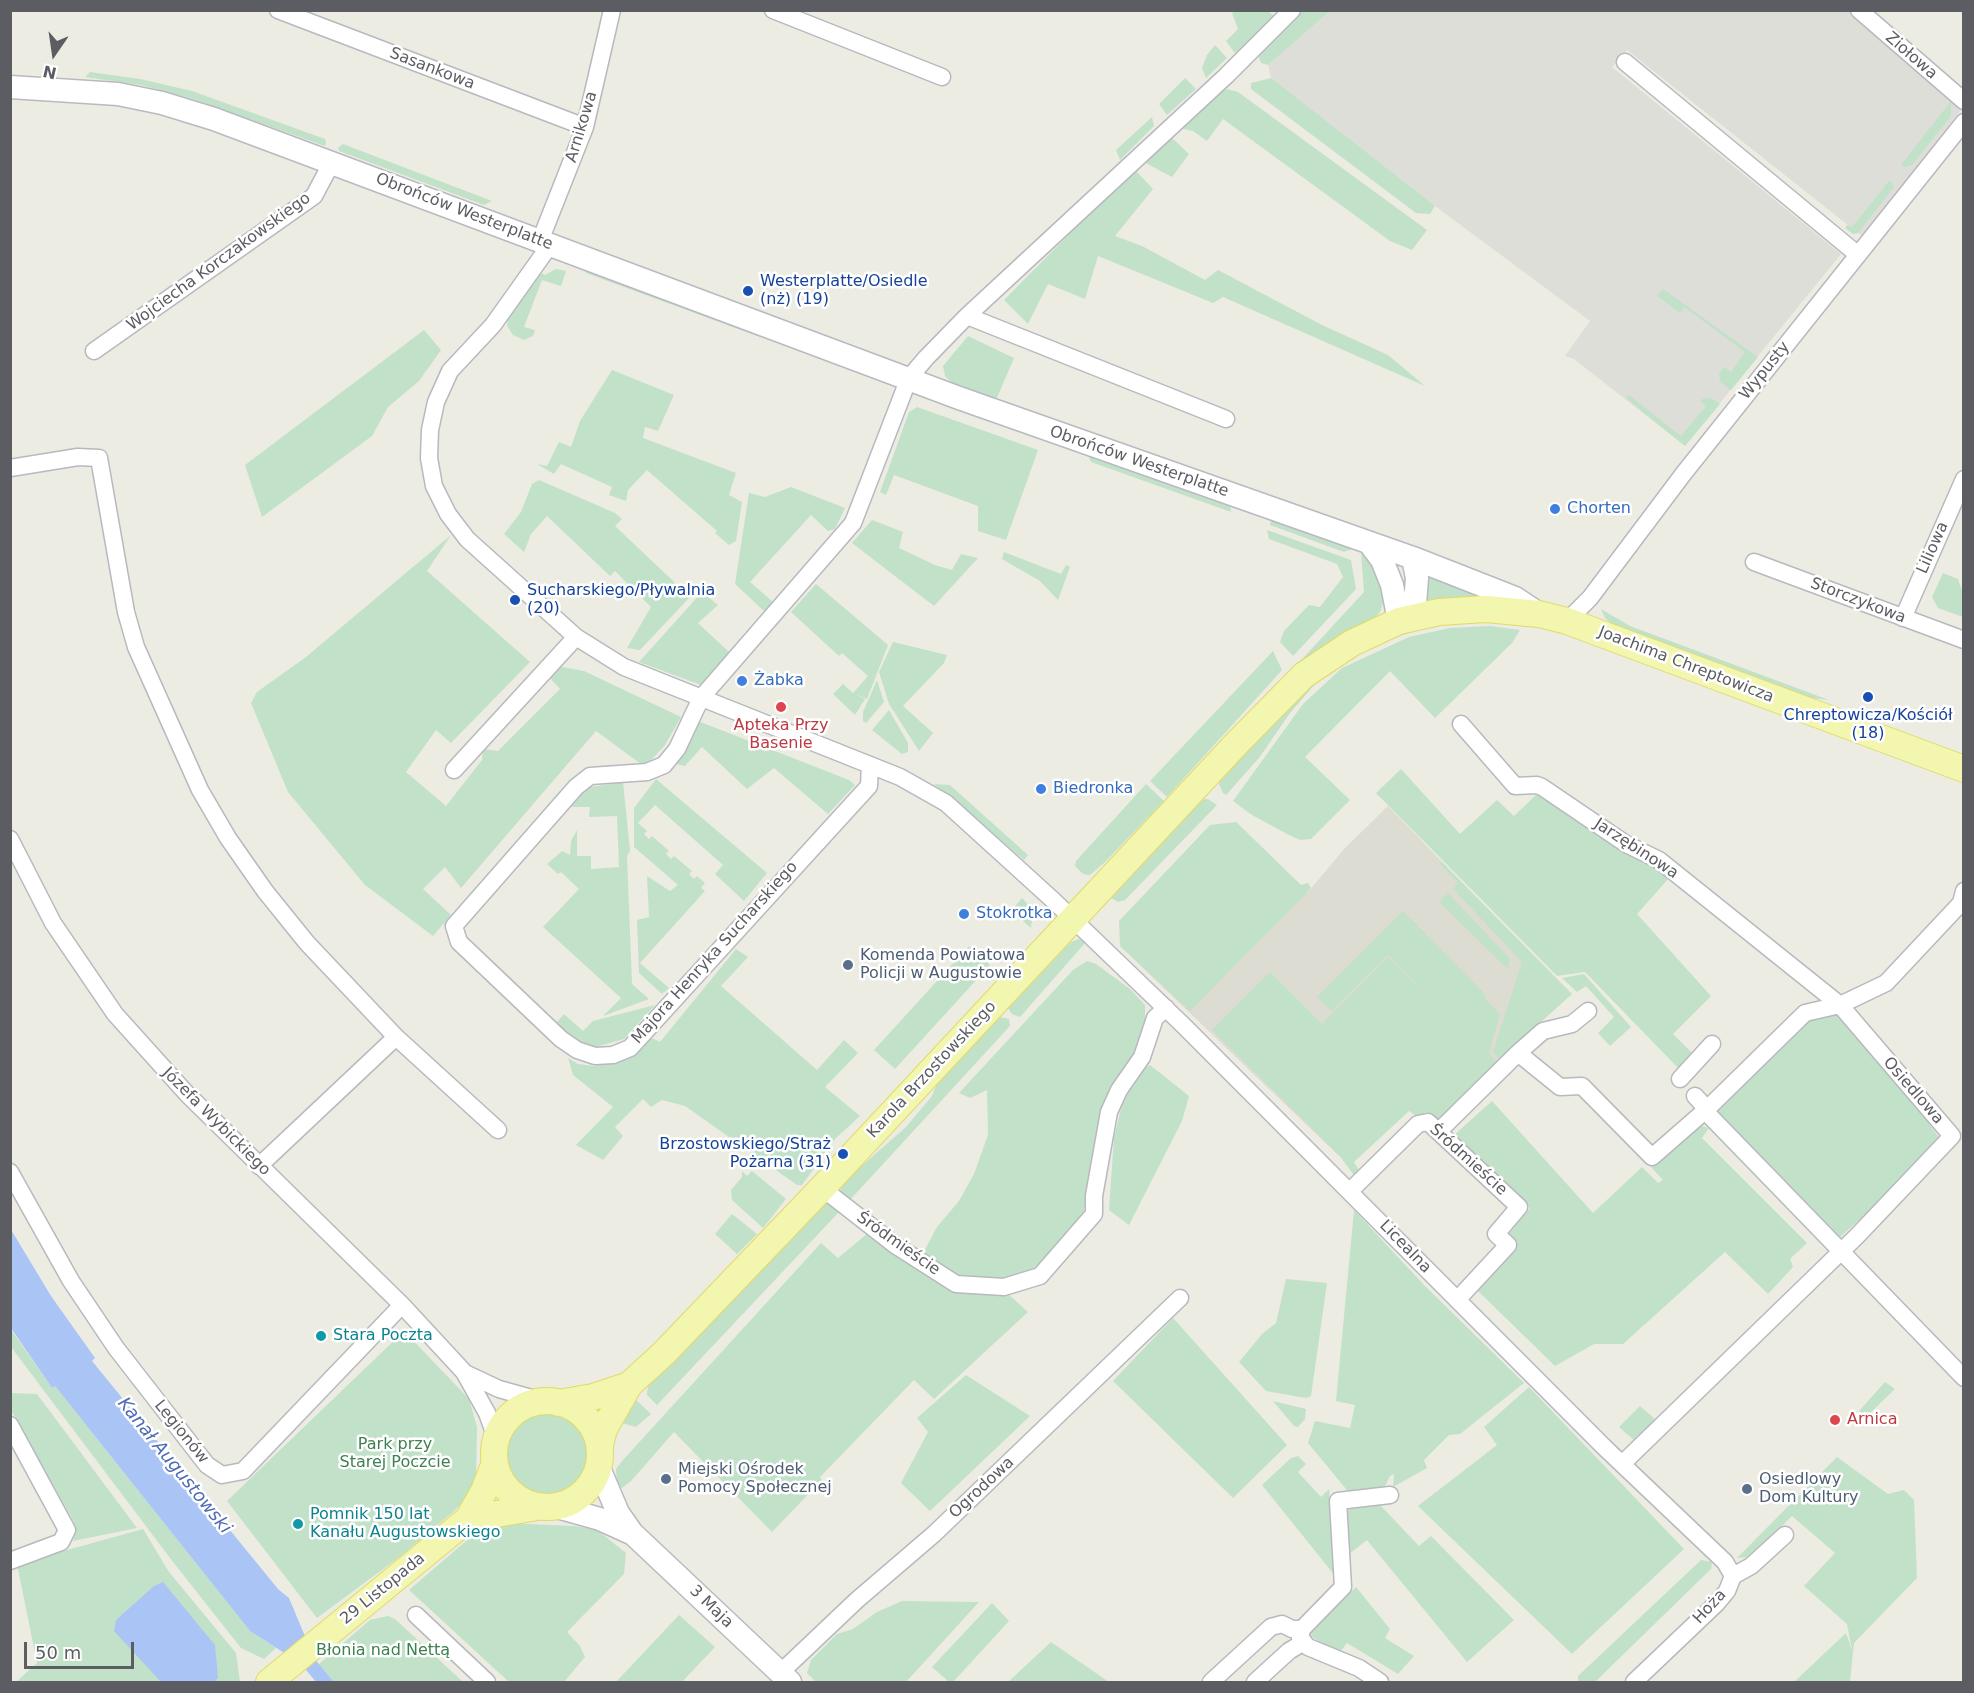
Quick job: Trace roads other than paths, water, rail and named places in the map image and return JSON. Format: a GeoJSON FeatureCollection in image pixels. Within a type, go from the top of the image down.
{"type":"FeatureCollection","features":[{"type":"Feature","properties":{"kind":"main road","name":"Obrońców Westerplatte"},"geometry":{"type":"LineString","coordinates":[[10,87],[98,92],[162,103],[332,162],[909,378],[1413,558],[1515,598],[1539,614]]}},
{"type":"Feature","properties":{"kind":"main road"},"geometry":{"type":"LineString","coordinates":[[1370,544],[1382,560],[1407,619]]}},
{"type":"Feature","properties":{"kind":"main road"},"geometry":{"type":"LineString","coordinates":[[1407,619],[1417,578],[1413,558]]}},
{"type":"Feature","properties":{"kind":"main road","name":"Joachima Chreptowicza"},"geometry":{"type":"LineString","coordinates":[[1407,619],[1486,609],[1539,614],[1567,621],[1964,769]]}},
{"type":"Feature","properties":{"kind":"main road","name":"Karola Brzostowskiego"},"geometry":{"type":"LineString","coordinates":[[599,1457],[609,1417],[629,1384],[664,1353],[822,1188],[1200,782],[1304,675],[1352,643],[1407,619]]}},
{"type":"Feature","properties":{"kind":"main road","name":"Karola Brzostowskiego"},"geometry":{"type":"LineString","coordinates":[[551,1402],[593,1397],[629,1384]]}},
{"type":"Feature","properties":{"kind":"main road"},"geometry":{"type":"LineString","coordinates":[[551,1402],[586,1418],[599,1457],[584,1494],[547,1507],[519,1500],[505,1488],[494,1465],[496,1438],[504,1422],[517,1410],[551,1402]]}},
{"type":"Feature","properties":{"kind":"main road","name":"3 Maja"},"geometry":{"type":"LineString","coordinates":[[599,1457],[618,1513],[632,1533],[785,1678]]}},
{"type":"Feature","properties":{"kind":"main road","name":"29 Listopada"},"geometry":{"type":"LineString","coordinates":[[275,1678],[468,1519],[481,1497],[494,1465]]}},
{"type":"Feature","properties":{"kind":"main road","name":"3 Maja"},"geometry":{"type":"LineString","coordinates":[[547,1507],[600,1519],[632,1533]]}},
{"type":"Feature","properties":{"kind":"main road","name":"29 Listopada"},"geometry":{"type":"LineString","coordinates":[[468,1519],[547,1507]]}},
{"type":"Feature","properties":{"kind":"street","name":"Sasankowa"},"geometry":{"type":"LineString","coordinates":[[278,10],[585,127]]}},
{"type":"Feature","properties":{"kind":"street","name":"Arnikowa"},"geometry":{"type":"LineString","coordinates":[[545,243],[585,127],[612,10]]}},
{"type":"Feature","properties":{"kind":"street"},"geometry":{"type":"LineString","coordinates":[[773,10],[942,77]]}},
{"type":"Feature","properties":{"kind":"street"},"geometry":{"type":"LineString","coordinates":[[701,698],[813,568],[846,535],[860,507],[909,378],[966,316],[1226,76],[1292,10]]}},
{"type":"Feature","properties":{"kind":"street","name":"Ziołowa"},"geometry":{"type":"LineString","coordinates":[[1859,10],[1964,101]]}},
{"type":"Feature","properties":{"kind":"street"},"geometry":{"type":"LineString","coordinates":[[1625,62],[1857,254]]}},
{"type":"Feature","properties":{"kind":"street","name":"Wypusty"},"geometry":{"type":"LineString","coordinates":[[1567,621],[1590,598],[1684,473],[1964,122]]}},
{"type":"Feature","properties":{"kind":"street","name":"Wojciecha Korczakowskiego"},"geometry":{"type":"LineString","coordinates":[[94,351],[315,196],[332,162]]}},
{"type":"Feature","properties":{"kind":"street"},"geometry":{"type":"LineString","coordinates":[[545,243],[493,325],[450,371],[436,402],[430,430],[429,458],[434,486],[448,514],[467,539],[576,637],[624,667],[870,765],[924,789],[946,803],[1073,920]]}},
{"type":"Feature","properties":{"kind":"street"},"geometry":{"type":"LineString","coordinates":[[966,316],[1226,419]]}},
{"type":"Feature","properties":{"kind":"street"},"geometry":{"type":"LineString","coordinates":[[10,468],[78,457],[99,458],[126,612],[136,647],[200,790],[228,838],[265,891],[307,943],[396,1037],[498,1130]]}},
{"type":"Feature","properties":{"kind":"street","name":"Liliowa"},"geometry":{"type":"LineString","coordinates":[[1903,618],[1964,479]]}},
{"type":"Feature","properties":{"kind":"street","name":"Storczykowa"},"geometry":{"type":"LineString","coordinates":[[1754,562],[1964,640]]}},
{"type":"Feature","properties":{"kind":"street"},"geometry":{"type":"LineString","coordinates":[[454,770],[576,637]]}},
{"type":"Feature","properties":{"kind":"street","name":"Majora Henryka Sucharskiego"},"geometry":{"type":"LineString","coordinates":[[701,698],[677,749],[664,765],[647,772],[590,776],[576,787],[454,926],[459,942],[561,1039],[577,1050],[595,1056],[613,1055],[630,1048],[869,786],[870,765]]}},
{"type":"Feature","properties":{"kind":"street","name":"Jarzębinowa"},"geometry":{"type":"LineString","coordinates":[[1461,724],[1515,786],[1537,784],[1626,844],[1659,860],[1840,1005]]}},
{"type":"Feature","properties":{"kind":"street","name":"Józefa Wybickiego"},"geometry":{"type":"LineString","coordinates":[[10,839],[53,923],[115,1014],[150,1056],[402,1305],[464,1372],[487,1413],[496,1438]]}},
{"type":"Feature","properties":{"kind":"street"},"geometry":{"type":"LineString","coordinates":[[1518,1053],[1560,1087],[1582,1086],[1647,1162],[1706,1110],[1805,1013],[1840,1005],[1886,983],[1962,900]]}},
{"type":"Feature","properties":{"kind":"street","name":"Licealna"},"geometry":{"type":"LineString","coordinates":[[1073,920],[1166,1008],[1622,1464],[1725,1562],[1733,1576]]}},
{"type":"Feature","properties":{"kind":"street","name":"Osiedlowa"},"geometry":{"type":"LineString","coordinates":[[1622,1464],[1839,1251],[1952,1136],[1840,1005]]}},
{"type":"Feature","properties":{"kind":"street","name":"Śródmieście"},"geometry":{"type":"LineString","coordinates":[[822,1188],[895,1245],[956,1284],[1004,1287],[1040,1276],[1094,1214],[1094,1197],[1109,1112],[1119,1090],[1142,1057],[1155,1018],[1166,1008]]}},
{"type":"Feature","properties":{"kind":"street"},"geometry":{"type":"LineString","coordinates":[[1439,1131],[1543,1031],[1572,1024],[1588,1011]]}},
{"type":"Feature","properties":{"kind":"street"},"geometry":{"type":"LineString","coordinates":[[259,1166],[396,1037]]}},
{"type":"Feature","properties":{"kind":"street"},"geometry":{"type":"LineString","coordinates":[[1680,1079],[1712,1044]]}},
{"type":"Feature","properties":{"kind":"street"},"geometry":{"type":"LineString","coordinates":[[1695,1096],[1839,1251],[1964,1378]]}},
{"type":"Feature","properties":{"kind":"street","name":"Śródmieście"},"geometry":{"type":"LineString","coordinates":[[1350,1191],[1418,1124],[1428,1122],[1519,1207],[1496,1234],[1508,1245],[1457,1300]]}},
{"type":"Feature","properties":{"kind":"street","name":"Legionów"},"geometry":{"type":"LineString","coordinates":[[10,1172],[71,1281],[116,1348],[207,1466],[222,1474],[243,1471],[402,1305]]}},
{"type":"Feature","properties":{"kind":"street","name":"Ogrodowa"},"geometry":{"type":"LineString","coordinates":[[785,1678],[857,1600],[934,1534],[1180,1298]]}},
{"type":"Feature","properties":{"kind":"street","name":"Józefa Wybickiego"},"geometry":{"type":"LineString","coordinates":[[464,1372],[499,1389],[551,1402]]}},
{"type":"Feature","properties":{"kind":"street"},"geometry":{"type":"LineString","coordinates":[[10,1425],[66,1525],[65,1539],[10,1561]]}},
{"type":"Feature","properties":{"kind":"street"},"geometry":{"type":"LineString","coordinates":[[1255,1683],[1302,1637],[1343,1587],[1338,1501],[1390,1495]]}},
{"type":"Feature","properties":{"kind":"street","name":"Hoża"},"geometry":{"type":"LineString","coordinates":[[1634,1683],[1717,1603],[1727,1592],[1733,1576],[1752,1566],[1785,1535]]}},
{"type":"Feature","properties":{"kind":"street"},"geometry":{"type":"LineString","coordinates":[[416,1616],[487,1683]]}},
{"type":"Feature","properties":{"kind":"street"},"geometry":{"type":"LineString","coordinates":[[1211,1683],[1271,1627],[1282,1624],[1293,1629],[1308,1647],[1359,1668],[1380,1683]]}},
{"type":"Feature","properties":{"kind":"water","name":"Kanał Augustowski"},"geometry":{"type":"Polygon","coordinates":[[[10,1228],[51,1296],[95,1358],[92,1361],[278,1589],[289,1598],[307,1641],[303,1645],[334,1682],[316,1682],[292,1653],[289,1656],[250,1631],[55,1386],[52,1388],[11,1328],[10,1228]]]}},
{"type":"Feature","properties":{"kind":"water"},"geometry":{"type":"Polygon","coordinates":[[[163,1582],[215,1645],[218,1678],[214,1682],[161,1682],[114,1631],[116,1620],[154,1586],[163,1582]]]}},
{"type":"Feature","properties":{"kind":"place","name":"Westerplatte/Osiedle (nż) (19)"},"geometry":{"type":"Point","coordinates":[748,291]}},
{"type":"Feature","properties":{"kind":"place","name":"Chorten"},"geometry":{"type":"Point","coordinates":[1555,509]}},
{"type":"Feature","properties":{"kind":"place","name":"Sucharskiego/Pływalnia (20)"},"geometry":{"type":"Point","coordinates":[515,600]}},
{"type":"Feature","properties":{"kind":"place","name":"Żabka"},"geometry":{"type":"Point","coordinates":[742,681]}},
{"type":"Feature","properties":{"kind":"place","name":"Chreptowicza/Kościół (18)"},"geometry":{"type":"Point","coordinates":[1868,697]}},
{"type":"Feature","properties":{"kind":"place","name":"Apteka Przy Basenie"},"geometry":{"type":"Point","coordinates":[781,707]}},
{"type":"Feature","properties":{"kind":"place","name":"Biedronka"},"geometry":{"type":"Point","coordinates":[1041,789]}},
{"type":"Feature","properties":{"kind":"place","name":"Stokrotka"},"geometry":{"type":"Point","coordinates":[964,914]}},
{"type":"Feature","properties":{"kind":"place","name":"Komenda Powiatowa Policji w Augustowie"},"geometry":{"type":"Point","coordinates":[848,965]}},
{"type":"Feature","properties":{"kind":"place","name":"Brzostowskiego/Straż Pożarna (31)"},"geometry":{"type":"Point","coordinates":[843,1154]}},
{"type":"Feature","properties":{"kind":"place","name":"Stara Poczta"},"geometry":{"type":"Point","coordinates":[321,1336]}},
{"type":"Feature","properties":{"kind":"place","name":"Arnica"},"geometry":{"type":"Point","coordinates":[1835,1420]}},
{"type":"Feature","properties":{"kind":"place","name":"Miejski Ośrodek Pomocy Społecznej"},"geometry":{"type":"Point","coordinates":[666,1479]}},
{"type":"Feature","properties":{"kind":"place","name":"Osiedlowy Dom Kultury"},"geometry":{"type":"Point","coordinates":[1747,1489]}},
{"type":"Feature","properties":{"kind":"place","name":"Pomnik 150 lat Kanału Augustowskiego"},"geometry":{"type":"Point","coordinates":[298,1524]}},
{"type":"Feature","properties":{"kind":"park label","name":"Park przy Starej Poczcie"},"geometry":{"type":"Point","coordinates":[395,1454]}},
{"type":"Feature","properties":{"kind":"park label","name":"Błonia nad Nettą"},"geometry":{"type":"Point","coordinates":[383,1651]}}]}
